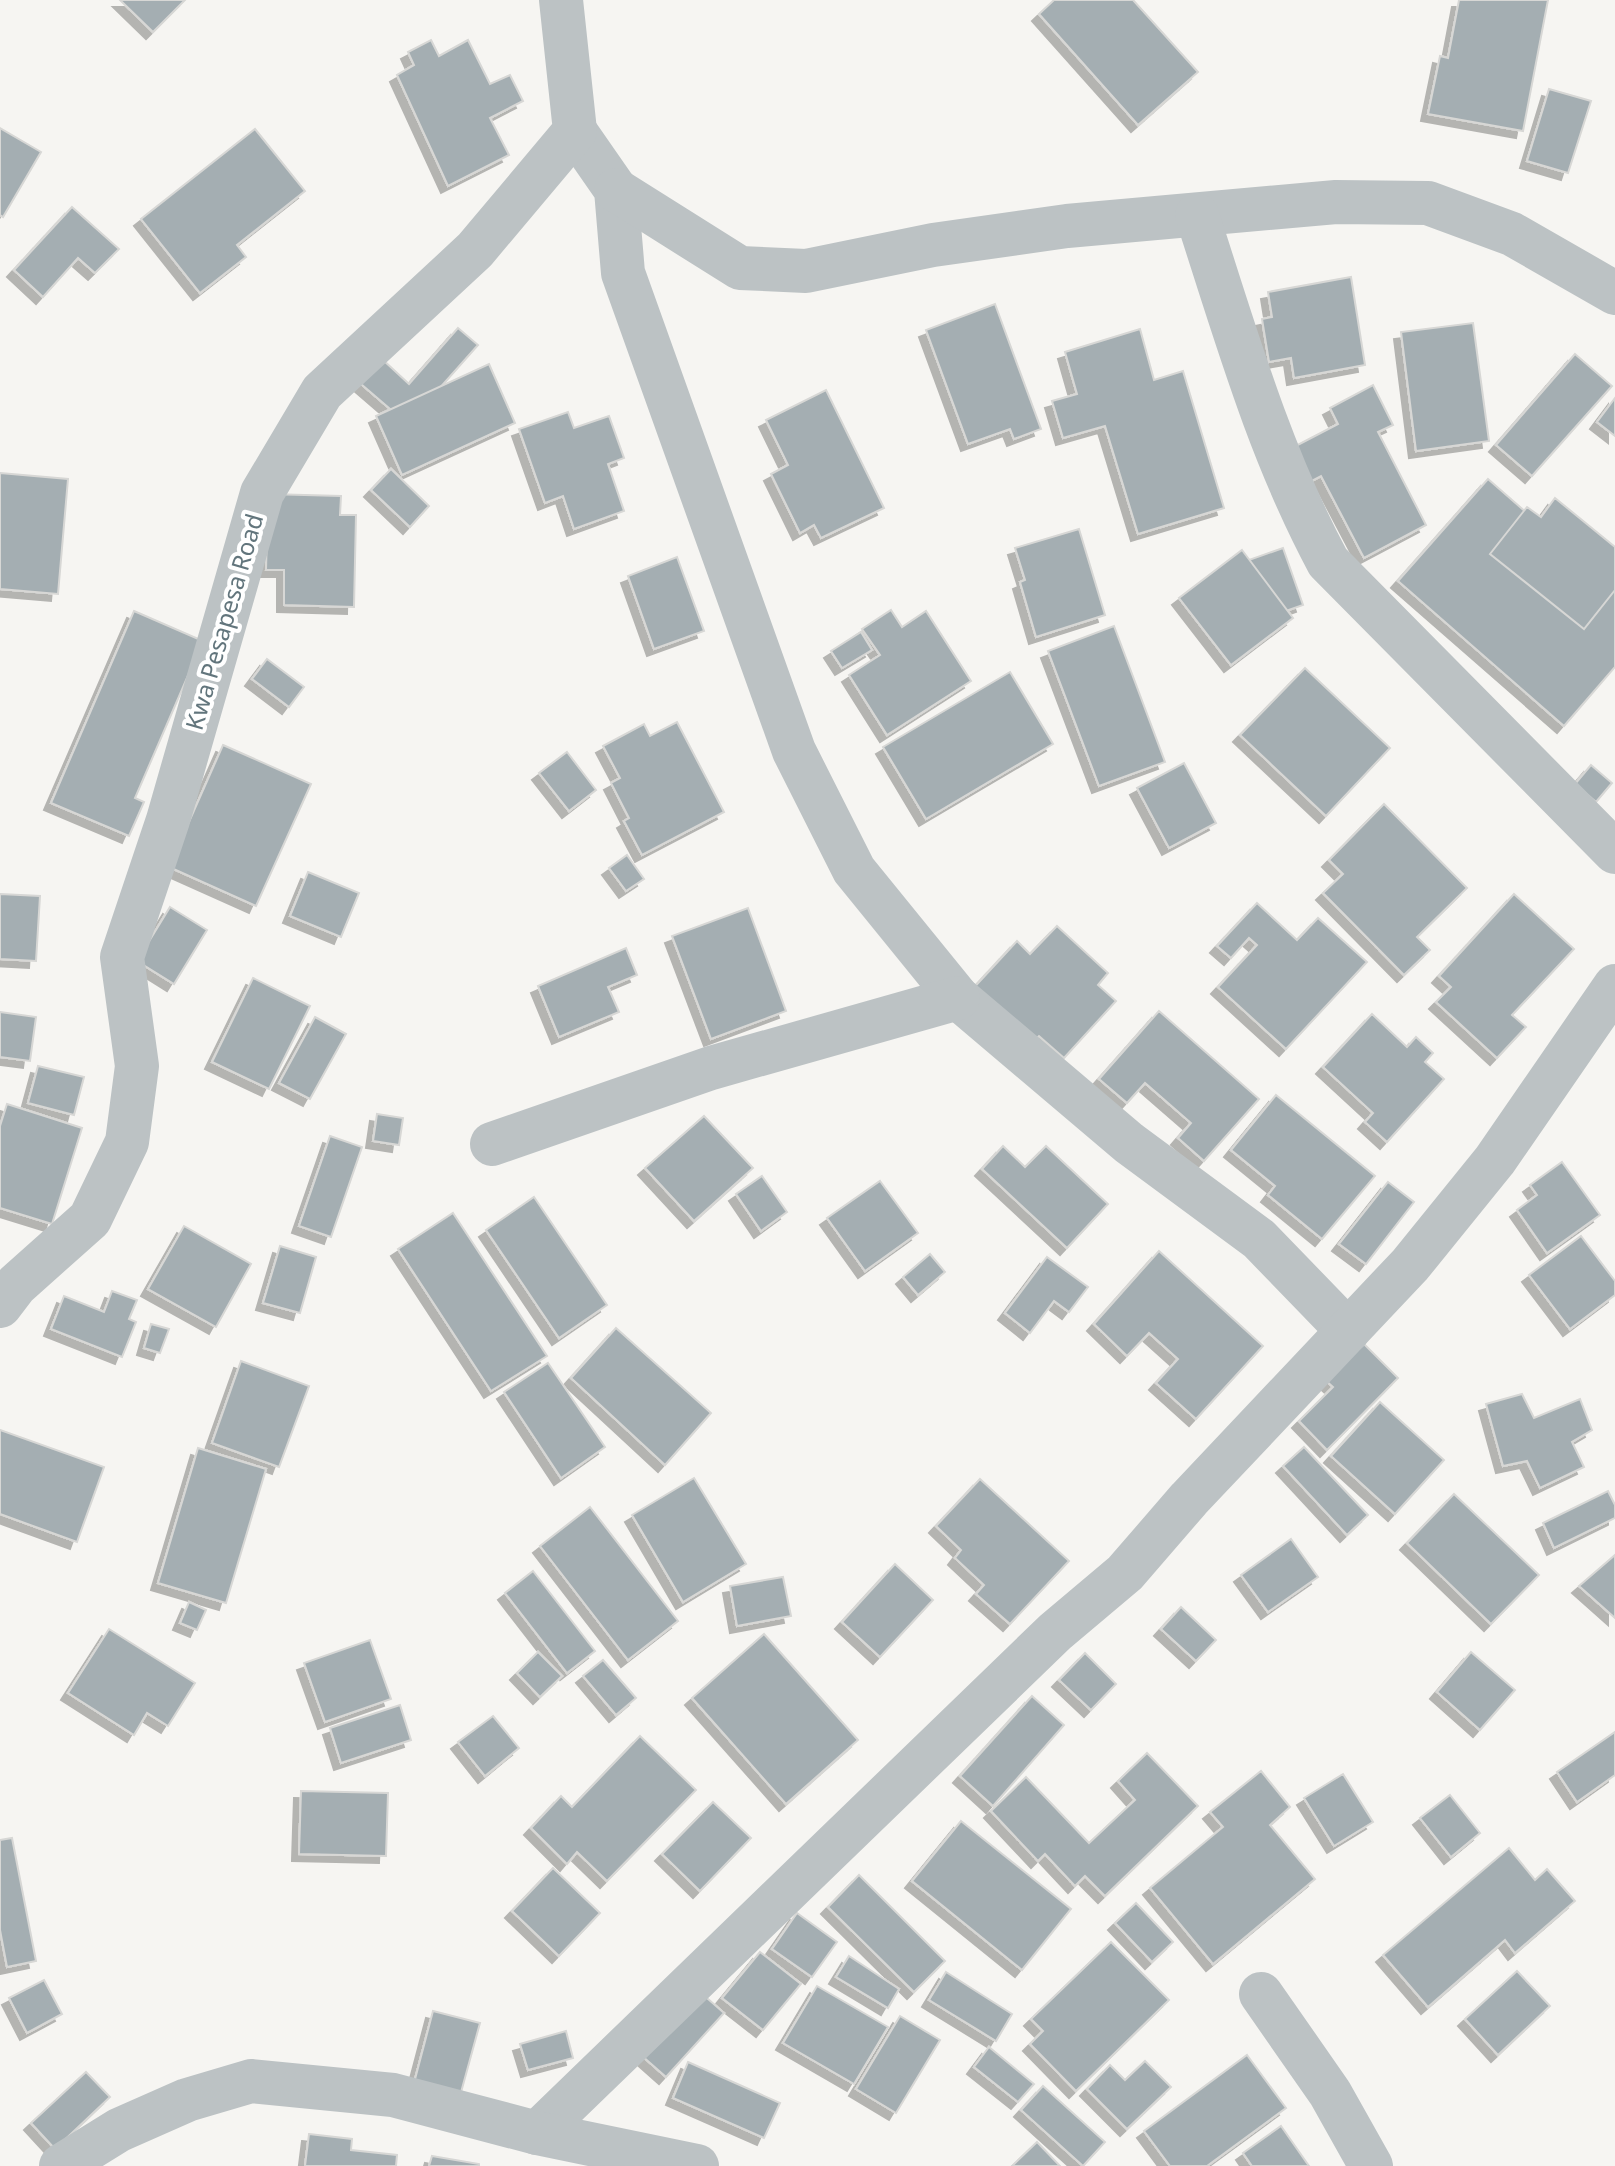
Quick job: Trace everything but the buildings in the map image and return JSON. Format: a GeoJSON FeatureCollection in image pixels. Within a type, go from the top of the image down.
{"type":"FeatureCollection","features":[{"type":"Feature","properties":{"kind":"street"},"geometry":{"type":"LineString","coordinates":[[561,0],[575,131],[616,190],[740,268],[806,271],[933,245],[1067,226],[1336,202],[1428,203],[1512,234],[1615,293]]}},
{"type":"Feature","properties":{"kind":"street","name":"Kwa Pesapesa Road"},"geometry":{"type":"LineString","coordinates":[[0,1306],[16,1285],[90,1219],[127,1142],[137,1066],[122,957],[168,820],[262,493],[322,392],[475,250],[575,131]]}},
{"type":"Feature","properties":{"kind":"street"},"geometry":{"type":"LineString","coordinates":[[616,190],[623,273],[794,751],[854,870],[958,998],[1129,1143],[1259,1239],[1348,1331]]}},
{"type":"Feature","properties":{"kind":"street"},"geometry":{"type":"LineString","coordinates":[[1197,215],[1265,423],[1298,505],[1328,562],[1615,852]]}},
{"type":"Feature","properties":{"kind":"street"},"geometry":{"type":"LineString","coordinates":[[537,2133],[1055,1632],[1125,1573],[1410,1265],[1495,1160],[1615,986]]}},
{"type":"Feature","properties":{"kind":"street"},"geometry":{"type":"LineString","coordinates":[[492,1144],[711,1068],[958,998]]}},
{"type":"Feature","properties":{"kind":"street"},"geometry":{"type":"LineString","coordinates":[[1261,1994],[1330,2093],[1371,2166]]}},
{"type":"Feature","properties":{"kind":"street"},"geometry":{"type":"LineString","coordinates":[[61,2166],[119,2130],[187,2100],[251,2081],[393,2095],[537,2133],[697,2166]]}}]}
